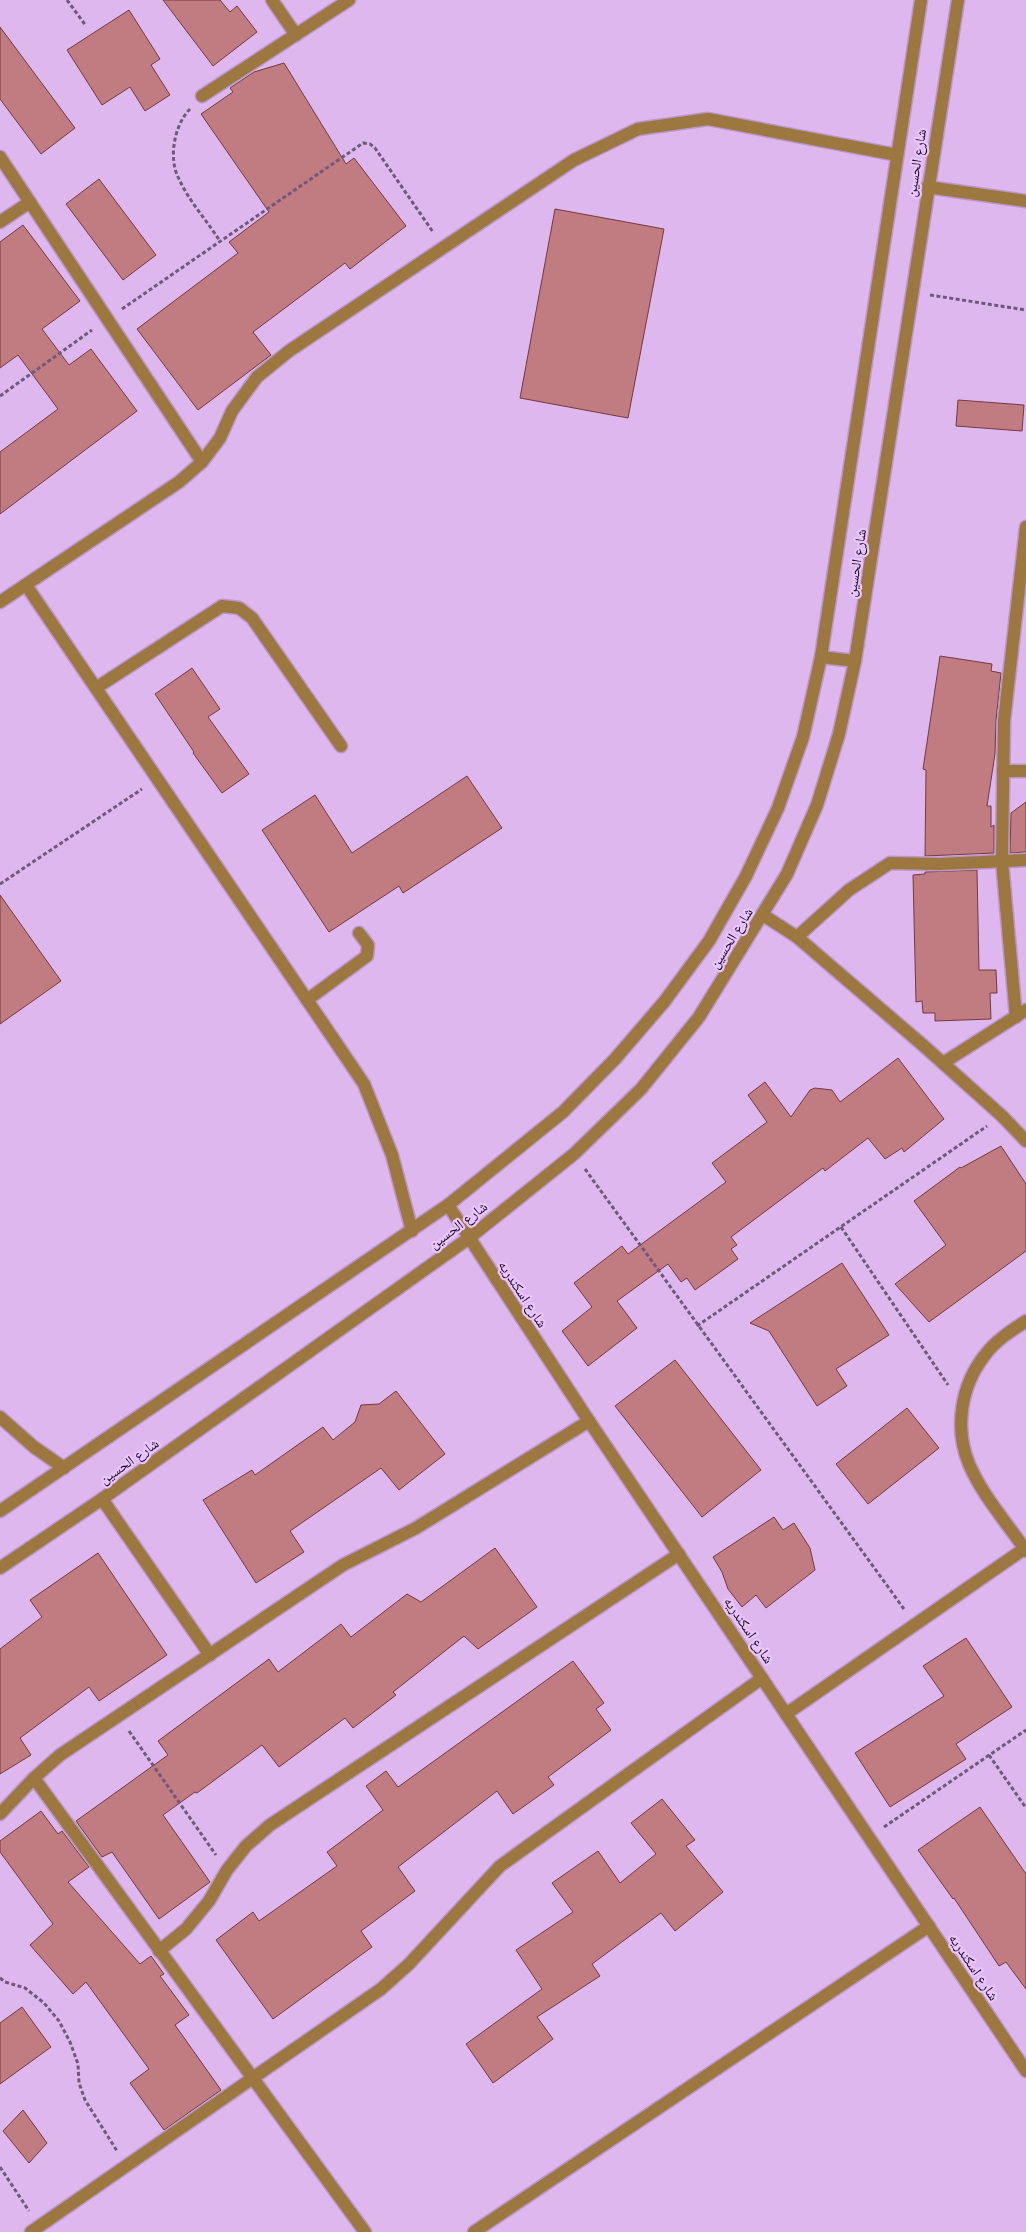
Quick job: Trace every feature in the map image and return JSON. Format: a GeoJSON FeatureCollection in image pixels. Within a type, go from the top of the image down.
{"type":"FeatureCollection","features":[{"type":"Feature","properties":{"kind":"street"},"geometry":{"type":"LineString","coordinates":[[272,0],[296,35]]}},
{"type":"Feature","properties":{"kind":"street"},"geometry":{"type":"LineString","coordinates":[[202,96],[350,0]]}},
{"type":"Feature","properties":{"kind":"street","name":"شارع الحسين"},"geometry":{"type":"LineString","coordinates":[[0,1511],[448,1205],[563,1112],[615,1059],[664,1002],[709,941],[746,876],[778,808],[802,736],[821,657],[921,0]]}},
{"type":"Feature","properties":{"kind":"street","name":"شارع الحسين"},"geometry":{"type":"LineString","coordinates":[[0,1568],[102,1499],[469,1238],[574,1154],[641,1089],[699,1017],[763,915],[788,874],[817,805],[839,734],[855,661],[958,0]]}},
{"type":"Feature","properties":{"kind":"street"},"geometry":{"type":"LineString","coordinates":[[0,602],[179,482],[202,462],[220,438],[232,411],[257,377],[289,351],[574,160],[638,129],[708,119],[897,155]]}},
{"type":"Feature","properties":{"kind":"street"},"geometry":{"type":"LineString","coordinates":[[0,157],[202,462]]}},
{"type":"Feature","properties":{"kind":"street"},"geometry":{"type":"LineString","coordinates":[[928,187],[1026,201]]}},
{"type":"Feature","properties":{"kind":"street"},"geometry":{"type":"LineString","coordinates":[[0,222],[30,202]]}},
{"type":"Feature","properties":{"kind":"street"},"geometry":{"type":"LineString","coordinates":[[943,1064],[1021,1013],[1002,861],[1004,721],[1020,630],[1026,527]]}},
{"type":"Feature","properties":{"kind":"street"},"geometry":{"type":"LineString","coordinates":[[26,585],[364,1084],[392,1155],[412,1231]]}},
{"type":"Feature","properties":{"kind":"street"},"geometry":{"type":"LineString","coordinates":[[96,688],[222,606],[239,608],[252,618],[341,746]]}},
{"type":"Feature","properties":{"kind":"street"},"geometry":{"type":"LineString","coordinates":[[821,657],[855,661]]}},
{"type":"Feature","properties":{"kind":"street"},"geometry":{"type":"LineString","coordinates":[[1003,772],[1026,771]]}},
{"type":"Feature","properties":{"kind":"street"},"geometry":{"type":"LineString","coordinates":[[797,937],[849,890],[890,863],[1026,860]]}},
{"type":"Feature","properties":{"kind":"street"},"geometry":{"type":"LineString","coordinates":[[763,915],[797,937],[1002,1116],[1026,1141]]}},
{"type":"Feature","properties":{"kind":"street"},"geometry":{"type":"LineString","coordinates":[[307,1000],[368,956],[368,945],[359,933]]}},
{"type":"Feature","properties":{"kind":"street","name":"شارع اسكندريه"},"geometry":{"type":"LineString","coordinates":[[448,1205],[589,1421],[1026,2071]]}},
{"type":"Feature","properties":{"kind":"street"},"geometry":{"type":"LineString","coordinates":[[786,1714],[1025,1550],[969,1464],[962,1436],[962,1407],[970,1379],[985,1354],[1006,1334],[1026,1321]]}},
{"type":"Feature","properties":{"kind":"street"},"geometry":{"type":"LineString","coordinates":[[0,1417],[34,1447],[64,1468]]}},
{"type":"Feature","properties":{"kind":"street"},"geometry":{"type":"LineString","coordinates":[[0,1814],[34,1778],[60,1755],[343,1565],[416,1528],[589,1421]]}},
{"type":"Feature","properties":{"kind":"street"},"geometry":{"type":"LineString","coordinates":[[102,1499],[210,1655]]}},
{"type":"Feature","properties":{"kind":"street"},"geometry":{"type":"LineString","coordinates":[[159,1951],[186,1928],[209,1901],[227,1870],[246,1846],[270,1825],[680,1554]]}},
{"type":"Feature","properties":{"kind":"street"},"geometry":{"type":"LineString","coordinates":[[35,2229],[381,1989],[409,1964],[452,1915],[500,1866],[762,1678]]}},
{"type":"Feature","properties":{"kind":"street"},"geometry":{"type":"LineString","coordinates":[[34,1778],[365,2232]]}},
{"type":"Feature","properties":{"kind":"street"},"geometry":{"type":"LineString","coordinates":[[474,2232],[928,1926]]}},
{"type":"Feature","properties":{"kind":"path"},"geometry":{"type":"LineString","coordinates":[[67,0],[86,26]]}},
{"type":"Feature","properties":{"kind":"path"},"geometry":{"type":"LineString","coordinates":[[202,96],[186,113],[176,133],[173,156],[178,178],[220,241]]}},
{"type":"Feature","properties":{"kind":"path"},"geometry":{"type":"LineString","coordinates":[[0,396],[107,319],[363,143],[370,144],[375,148],[443,247]]}},
{"type":"Feature","properties":{"kind":"path"},"geometry":{"type":"LineString","coordinates":[[914,292],[1026,310]]}},
{"type":"Feature","properties":{"kind":"path"},"geometry":{"type":"LineString","coordinates":[[0,884],[157,778]]}},
{"type":"Feature","properties":{"kind":"path"},"geometry":{"type":"LineString","coordinates":[[697,1326],[1002,1116]]}},
{"type":"Feature","properties":{"kind":"path"},"geometry":{"type":"LineString","coordinates":[[574,1154],[915,1624]]}},
{"type":"Feature","properties":{"kind":"path"},"geometry":{"type":"LineString","coordinates":[[841,1227],[962,1407]]}},
{"type":"Feature","properties":{"kind":"path"},"geometry":{"type":"LineString","coordinates":[[119,1716],[227,1870]]}},
{"type":"Feature","properties":{"kind":"path"},"geometry":{"type":"LineString","coordinates":[[869,1838],[1026,1730]]}},
{"type":"Feature","properties":{"kind":"path"},"geometry":{"type":"LineString","coordinates":[[988,1755],[1026,1808]]}},
{"type":"Feature","properties":{"kind":"path"},"geometry":{"type":"LineString","coordinates":[[0,1978],[5,1982],[25,1988],[44,2003],[59,2021],[70,2042],[78,2064],[79,2082],[85,2100],[126,2166]]}},
{"type":"Feature","properties":{"kind":"path"},"geometry":{"type":"LineString","coordinates":[[0,2167],[35,2229]]}},
{"type":"Feature","properties":{"kind":"building"},"geometry":{"type":"Polygon","coordinates":[[[163,0],[220,0],[230,12],[237,6],[257,32],[213,66],[163,0]]]}},
{"type":"Feature","properties":{"kind":"building"},"geometry":{"type":"Polygon","coordinates":[[[129,10],[160,59],[151,65],[170,95],[145,111],[130,87],[102,105],[67,50],[129,10]]]}},
{"type":"Feature","properties":{"kind":"building"},"geometry":{"type":"Polygon","coordinates":[[[0,27],[75,128],[41,154],[0,99],[0,27]]]}},
{"type":"Feature","properties":{"kind":"building"},"geometry":{"type":"Polygon","coordinates":[[[284,63],[346,164],[354,158],[406,226],[350,269],[345,263],[253,332],[271,355],[198,410],[137,329],[238,253],[229,242],[269,212],[201,114],[233,92],[230,88],[254,72],[284,63]]]}},
{"type":"Feature","properties":{"kind":"building"},"geometry":{"type":"Polygon","coordinates":[[[99,179],[156,255],[123,280],[66,204],[99,179]]]}},
{"type":"Feature","properties":{"kind":"building"},"geometry":{"type":"Polygon","coordinates":[[[555,209],[664,229],[628,418],[520,398],[555,209]]]}},
{"type":"Feature","properties":{"kind":"building"},"geometry":{"type":"Polygon","coordinates":[[[23,225],[80,301],[42,329],[69,365],[91,349],[137,411],[0,514],[0,452],[58,409],[18,355],[0,368],[0,242],[23,225]]]}},
{"type":"Feature","properties":{"kind":"building"},"geometry":{"type":"Polygon","coordinates":[[[958,400],[1024,405],[1022,431],[956,426],[958,400]]]}},
{"type":"Feature","properties":{"kind":"building"},"geometry":{"type":"Polygon","coordinates":[[[940,656],[992,664],[991,671],[1001,673],[996,720],[995,754],[987,806],[991,806],[991,827],[994,825],[994,853],[925,856],[926,770],[923,769],[940,656]]]}},
{"type":"Feature","properties":{"kind":"building"},"geometry":{"type":"Polygon","coordinates":[[[192,668],[220,709],[208,717],[249,774],[222,793],[193,753],[155,694],[192,668]]]}},
{"type":"Feature","properties":{"kind":"building"},"geometry":{"type":"Polygon","coordinates":[[[467,776],[502,828],[403,893],[399,886],[329,932],[262,830],[315,795],[352,853],[467,776]]]}},
{"type":"Feature","properties":{"kind":"building"},"geometry":{"type":"Polygon","coordinates":[[[1026,802],[1026,852],[1010,853],[1011,813],[1026,802]]]}},
{"type":"Feature","properties":{"kind":"building"},"geometry":{"type":"Polygon","coordinates":[[[977,870],[979,970],[996,970],[997,993],[990,993],[991,1019],[935,1021],[935,1013],[923,1013],[922,1001],[916,1002],[913,875],[925,874],[925,872],[977,870]]]}},
{"type":"Feature","properties":{"kind":"building"},"geometry":{"type":"Polygon","coordinates":[[[0,895],[61,981],[0,1024],[0,895]]]}},
{"type":"Feature","properties":{"kind":"building"},"geometry":{"type":"Polygon","coordinates":[[[898,1058],[944,1119],[904,1152],[902,1148],[885,1159],[868,1138],[825,1171],[823,1168],[731,1237],[737,1245],[731,1249],[738,1259],[695,1290],[687,1278],[681,1282],[668,1264],[617,1301],[637,1328],[588,1366],[562,1331],[592,1307],[574,1283],[622,1246],[628,1254],[726,1182],[712,1163],[767,1122],[748,1095],[765,1082],[791,1117],[810,1090],[815,1088],[832,1090],[840,1102],[898,1058]]]}},
{"type":"Feature","properties":{"kind":"building"},"geometry":{"type":"Polygon","coordinates":[[[1001,1146],[1026,1184],[1026,1251],[929,1322],[895,1284],[946,1245],[914,1201],[960,1167],[1001,1146]]]}},
{"type":"Feature","properties":{"kind":"building"},"geometry":{"type":"Polygon","coordinates":[[[842,1263],[889,1335],[836,1369],[847,1386],[817,1406],[769,1331],[750,1323],[842,1263]]]}},
{"type":"Feature","properties":{"kind":"building"},"geometry":{"type":"Polygon","coordinates":[[[675,1360],[761,1470],[702,1517],[615,1406],[675,1360]]]}},
{"type":"Feature","properties":{"kind":"building"},"geometry":{"type":"Polygon","coordinates":[[[396,1391],[445,1454],[399,1490],[381,1468],[290,1531],[304,1552],[256,1583],[203,1500],[252,1470],[255,1475],[323,1427],[333,1440],[355,1422],[361,1405],[379,1404],[396,1391]]]}},
{"type":"Feature","properties":{"kind":"building"},"geometry":{"type":"Polygon","coordinates":[[[907,1408],[939,1448],[868,1504],[836,1464],[907,1408]]]}},
{"type":"Feature","properties":{"kind":"building"},"geometry":{"type":"Polygon","coordinates":[[[774,1517],[783,1530],[794,1523],[810,1548],[815,1570],[766,1608],[756,1595],[742,1607],[728,1589],[722,1572],[713,1557],[774,1517]]]}},
{"type":"Feature","properties":{"kind":"building"},"geometry":{"type":"Polygon","coordinates":[[[495,1548],[537,1607],[478,1649],[464,1636],[393,1692],[396,1695],[353,1728],[345,1718],[279,1767],[262,1745],[197,1793],[195,1792],[163,1815],[210,1882],[159,1919],[112,1852],[102,1857],[76,1821],[168,1755],[158,1741],[269,1659],[278,1672],[341,1624],[351,1637],[407,1594],[421,1602],[495,1548]]]}},
{"type":"Feature","properties":{"kind":"building"},"geometry":{"type":"Polygon","coordinates":[[[98,1553],[167,1655],[99,1701],[89,1687],[20,1738],[31,1755],[0,1774],[0,1649],[42,1617],[30,1600],[98,1553]]]}},
{"type":"Feature","properties":{"kind":"building"},"geometry":{"type":"Polygon","coordinates":[[[966,1638],[1012,1707],[956,1744],[966,1759],[890,1807],[855,1753],[944,1696],[923,1666],[966,1638]]]}},
{"type":"Feature","properties":{"kind":"building"},"geometry":{"type":"Polygon","coordinates":[[[573,1661],[604,1703],[596,1709],[611,1730],[548,1777],[554,1785],[513,1814],[497,1791],[398,1867],[415,1891],[361,1931],[372,1947],[273,2019],[216,1940],[253,1912],[259,1921],[337,1866],[327,1852],[383,1810],[366,1786],[386,1771],[398,1787],[573,1661]]]}},
{"type":"Feature","properties":{"kind":"building"},"geometry":{"type":"Polygon","coordinates":[[[662,1799],[695,1840],[686,1846],[723,1892],[675,1931],[661,1913],[592,1964],[600,1976],[537,2017],[553,2039],[493,2083],[466,2044],[542,1989],[516,1950],[573,1912],[552,1883],[598,1851],[620,1883],[656,1854],[631,1823],[662,1799]]]}},
{"type":"Feature","properties":{"kind":"building"},"geometry":{"type":"Polygon","coordinates":[[[980,1807],[1026,1874],[1026,1989],[1006,1962],[999,1966],[954,1898],[918,1850],[980,1807]]]}},
{"type":"Feature","properties":{"kind":"building"},"geometry":{"type":"Polygon","coordinates":[[[41,1811],[58,1834],[62,1831],[89,1867],[68,1882],[140,1964],[151,1956],[164,1974],[160,1976],[189,2015],[175,2025],[221,2090],[164,2130],[130,2083],[149,2069],[86,1982],[73,1994],[30,1945],[53,1924],[0,1852],[0,1841],[41,1811]]]}},
{"type":"Feature","properties":{"kind":"building"},"geometry":{"type":"Polygon","coordinates":[[[22,2007],[51,2047],[0,2084],[0,2023],[22,2007]]]}},
{"type":"Feature","properties":{"kind":"building"},"geometry":{"type":"Polygon","coordinates":[[[23,2110],[47,2143],[29,2163],[3,2131],[23,2110]]]}}]}
